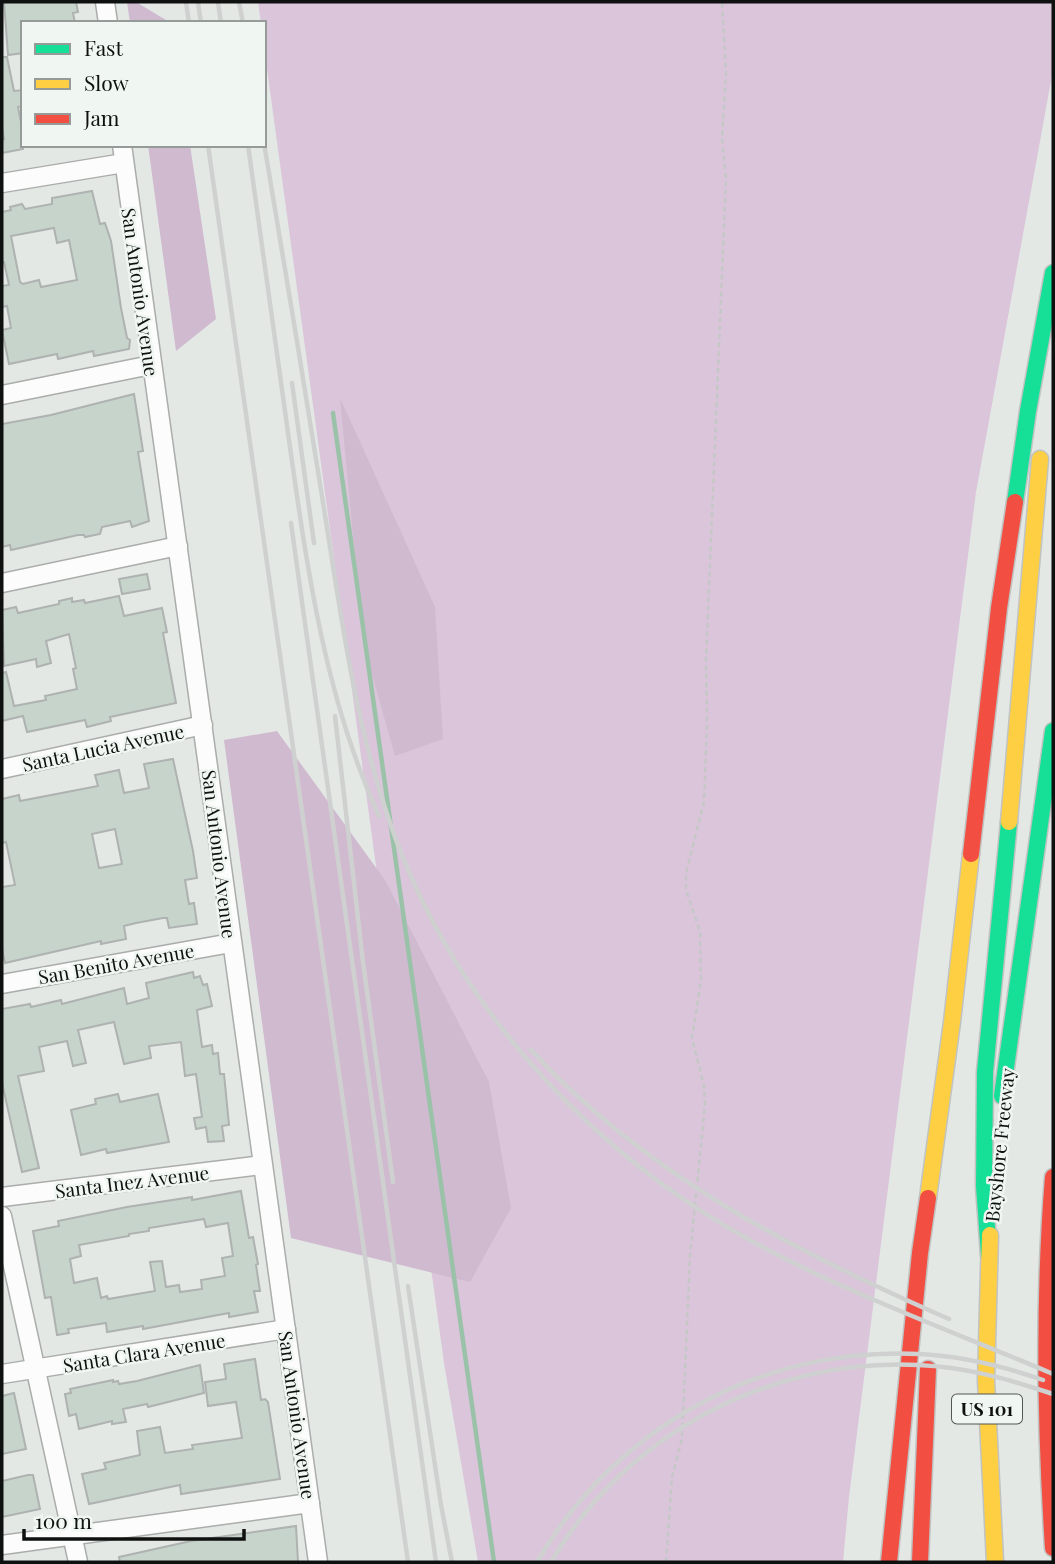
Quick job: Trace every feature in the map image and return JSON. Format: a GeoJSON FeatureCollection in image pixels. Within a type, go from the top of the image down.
{"type":"FeatureCollection","features":[{"type":"Feature","properties":{"kind":"highway"},"geometry":{"type":"LineString","coordinates":[[889,1562],[920,1253],[952,1022],[999,608],[1024,435],[1053,273]]}},
{"type":"Feature","properties":{"kind":"highway"},"geometry":{"type":"LineString","coordinates":[[1045,406],[1050,290]]}},
{"type":"Feature","properties":{"kind":"highway"},"geometry":{"type":"LineString","coordinates":[[989,1255],[984,1186],[985,1072],[1023,676],[1042,440]]}},
{"type":"Feature","properties":{"kind":"highway","name":"Bayshore Freeway"},"geometry":{"type":"LineString","coordinates":[[995,1562],[986,1380],[989,1255],[1003,1091],[1053,731]]}},
{"type":"Feature","properties":{"kind":"highway"},"geometry":{"type":"LineString","coordinates":[[935,1268],[952,1022]]}},
{"type":"Feature","properties":{"kind":"highway","name":"US 101"},"geometry":{"type":"LineString","coordinates":[[1053,1177],[1046,1385],[1053,1548]]}},
{"type":"Feature","properties":{"kind":"highway"},"geometry":{"type":"LineString","coordinates":[[920,1562],[929,1349]]}},
{"type":"Feature","properties":{"kind":"street"},"geometry":{"type":"LineString","coordinates":[[105,2],[108,21]]}},
{"type":"Feature","properties":{"kind":"street"},"geometry":{"type":"LineString","coordinates":[[2,183],[123,154]]}},
{"type":"Feature","properties":{"kind":"street","name":"San Antonio Avenue"},"geometry":{"type":"LineString","coordinates":[[123,154],[318,1562]]}},
{"type":"Feature","properties":{"kind":"street"},"geometry":{"type":"LineString","coordinates":[[2,395],[151,365]]}},
{"type":"Feature","properties":{"kind":"street"},"geometry":{"type":"LineString","coordinates":[[2,583],[178,546]]}},
{"type":"Feature","properties":{"kind":"street","name":"Santa Lucia Avenue"},"geometry":{"type":"LineString","coordinates":[[2,769],[203,725]]}},
{"type":"Feature","properties":{"kind":"street","name":"San Benito Avenue"},"geometry":{"type":"LineString","coordinates":[[2,984],[231,943]]}},
{"type":"Feature","properties":{"kind":"street","name":"Santa Inez Avenue"},"geometry":{"type":"LineString","coordinates":[[2,1198],[262,1165]]}},
{"type":"Feature","properties":{"kind":"street"},"geometry":{"type":"LineString","coordinates":[[2,1216],[78,1562]]}},
{"type":"Feature","properties":{"kind":"street","name":"Santa Clara Avenue"},"geometry":{"type":"LineString","coordinates":[[2,1374],[286,1329]]}},
{"type":"Feature","properties":{"kind":"street"},"geometry":{"type":"LineString","coordinates":[[2,1545],[310,1503]]}},
{"type":"Feature","properties":{"kind":"path"},"geometry":{"type":"LineString","coordinates":[[666,1562],[672,1477],[682,1439],[690,1255],[705,1105],[704,1086],[692,1038],[701,981],[700,932],[686,890],[686,873],[704,802],[706,659],[726,179],[722,139],[726,73],[722,2]]}},
{"type":"Feature","properties":{"kind":"shaded area"},"geometry":{"type":"Polygon","coordinates":[[[127,2],[136,2],[168,21],[130,21],[127,2]]]}},
{"type":"Feature","properties":{"kind":"shaded area"},"geometry":{"type":"Polygon","coordinates":[[[258,2],[1053,2],[1053,70],[976,492],[843,1562],[478,1562],[444,1363],[266,62],[266,21],[261,21],[258,2]]]}},
{"type":"Feature","properties":{"kind":"shaded area"},"geometry":{"type":"Polygon","coordinates":[[[148,147],[190,147],[216,319],[176,351],[148,147]]]}},
{"type":"Feature","properties":{"kind":"shaded area"},"geometry":{"type":"Polygon","coordinates":[[[340,398],[435,607],[443,739],[395,756],[363,642],[340,398]]]}},
{"type":"Feature","properties":{"kind":"shaded area"},"geometry":{"type":"Polygon","coordinates":[[[277,731],[385,880],[489,1082],[511,1208],[470,1282],[291,1238],[224,740],[277,731]]]}},
{"type":"Feature","properties":{"kind":"building"},"geometry":{"type":"Polygon","coordinates":[[[4,2],[76,2],[78,12],[73,13],[75,21],[21,21],[21,53],[8,55],[4,2]]]}},
{"type":"Feature","properties":{"kind":"building"},"geometry":{"type":"Polygon","coordinates":[[[2,57],[7,57],[14,91],[21,90],[21,106],[18,107],[23,149],[2,153],[2,57]]]}},
{"type":"Feature","properties":{"kind":"building"},"geometry":{"type":"Polygon","coordinates":[[[92,191],[100,224],[105,223],[111,241],[121,308],[127,338],[130,340],[129,349],[94,356],[93,351],[58,359],[57,354],[9,364],[2,330],[11,328],[7,306],[2,307],[2,286],[9,285],[2,262],[2,212],[22,204],[25,209],[52,204],[52,198],[92,191]],[[54,228],[11,236],[20,282],[23,284],[39,280],[41,287],[77,280],[69,240],[57,243],[54,228]]]}},
{"type":"Feature","properties":{"kind":"building"},"geometry":{"type":"Polygon","coordinates":[[[134,394],[143,451],[138,452],[149,521],[132,527],[130,521],[102,527],[100,534],[85,537],[78,535],[11,550],[10,545],[2,547],[2,424],[134,394]]]}},
{"type":"Feature","properties":{"kind":"building"},"geometry":{"type":"Polygon","coordinates":[[[147,574],[150,589],[122,594],[119,579],[147,574]]]}},
{"type":"Feature","properties":{"kind":"building"},"geometry":{"type":"Polygon","coordinates":[[[119,596],[124,616],[162,608],[167,632],[163,633],[176,703],[110,717],[111,721],[87,727],[85,720],[27,732],[23,716],[2,721],[2,673],[6,672],[14,706],[46,700],[45,696],[77,689],[69,634],[46,641],[51,663],[37,667],[36,659],[4,666],[2,610],[16,607],[18,613],[59,604],[59,601],[72,598],[72,602],[84,600],[85,603],[119,596]]]}},
{"type":"Feature","properties":{"kind":"building"},"geometry":{"type":"Polygon","coordinates":[[[173,759],[197,878],[185,880],[189,904],[194,903],[197,924],[169,928],[167,918],[136,923],[124,926],[126,939],[101,944],[101,941],[5,963],[2,949],[2,887],[15,885],[6,842],[2,843],[2,799],[19,795],[20,801],[98,786],[95,775],[119,770],[124,793],[149,788],[144,764],[173,759]],[[115,829],[92,834],[99,868],[122,864],[115,829]]]}},
{"type":"Feature","properties":{"kind":"building"},"geometry":{"type":"Polygon","coordinates":[[[193,972],[194,978],[200,976],[203,985],[207,984],[212,1006],[197,1010],[202,1047],[212,1045],[213,1054],[218,1053],[220,1074],[224,1074],[229,1125],[222,1126],[224,1141],[208,1142],[206,1127],[196,1129],[194,1118],[202,1117],[196,1074],[185,1076],[181,1042],[149,1046],[151,1058],[124,1064],[114,1022],[78,1030],[86,1063],[73,1066],[67,1041],[39,1047],[44,1071],[18,1076],[39,1168],[22,1172],[2,1083],[2,1009],[30,1004],[31,1007],[61,1000],[62,1004],[124,988],[127,1004],[149,998],[146,983],[193,972]]]}},
{"type":"Feature","properties":{"kind":"building"},"geometry":{"type":"Polygon","coordinates":[[[118,1094],[120,1102],[158,1094],[169,1142],[107,1153],[106,1149],[81,1155],[71,1110],[96,1104],[95,1099],[118,1094]]]}},
{"type":"Feature","properties":{"kind":"building"},"geometry":{"type":"Polygon","coordinates":[[[241,1191],[249,1238],[253,1237],[258,1264],[260,1291],[254,1291],[258,1312],[229,1317],[229,1313],[143,1329],[143,1326],[107,1332],[106,1323],[68,1329],[69,1333],[57,1335],[51,1297],[45,1298],[33,1231],[59,1226],[58,1221],[127,1207],[192,1197],[192,1200],[241,1191]],[[204,1219],[149,1228],[149,1231],[129,1236],[79,1245],[81,1256],[70,1259],[74,1283],[97,1278],[101,1298],[107,1296],[108,1299],[155,1291],[150,1262],[162,1261],[166,1287],[179,1285],[180,1292],[202,1289],[201,1280],[225,1276],[222,1258],[233,1256],[228,1223],[206,1227],[204,1219]]]}},
{"type":"Feature","properties":{"kind":"building"},"geometry":{"type":"Polygon","coordinates":[[[255,1359],[261,1400],[268,1402],[280,1479],[181,1494],[180,1485],[89,1504],[82,1474],[106,1469],[104,1463],[140,1455],[137,1431],[160,1427],[165,1453],[193,1449],[192,1445],[242,1438],[236,1402],[208,1406],[205,1382],[226,1379],[224,1364],[255,1359]]]}},
{"type":"Feature","properties":{"kind":"building"},"geometry":{"type":"Polygon","coordinates":[[[200,1365],[204,1393],[148,1407],[147,1404],[123,1409],[126,1422],[112,1424],[112,1421],[79,1429],[76,1414],[69,1416],[65,1394],[71,1393],[70,1389],[113,1380],[119,1384],[137,1381],[200,1365]]]}},
{"type":"Feature","properties":{"kind":"building"},"geometry":{"type":"Polygon","coordinates":[[[14,1393],[26,1449],[2,1454],[2,1396],[14,1393]]]}},
{"type":"Feature","properties":{"kind":"building"},"geometry":{"type":"Polygon","coordinates":[[[33,1475],[40,1509],[2,1517],[2,1481],[33,1475]]]}},
{"type":"Feature","properties":{"kind":"building"},"geometry":{"type":"Polygon","coordinates":[[[296,1526],[298,1562],[120,1562],[119,1557],[191,1541],[296,1526]]]}},
{"type":"Feature","properties":{"kind":"waterway"},"geometry":{"type":"LineString","coordinates":[[333,413],[494,1562]]}},
{"type":"Feature","properties":{"kind":"railway"},"geometry":{"type":"LineString","coordinates":[[186,2],[189,21]]}},
{"type":"Feature","properties":{"kind":"railway"},"geometry":{"type":"LineString","coordinates":[[198,2],[201,21]]}},
{"type":"Feature","properties":{"kind":"railway"},"geometry":{"type":"LineString","coordinates":[[218,2],[221,21]]}},
{"type":"Feature","properties":{"kind":"railway"},"geometry":{"type":"LineString","coordinates":[[239,2],[243,21]]}},
{"type":"Feature","properties":{"kind":"railway"},"geometry":{"type":"LineString","coordinates":[[208,147],[408,1562]]}},
{"type":"Feature","properties":{"kind":"railway"},"geometry":{"type":"LineString","coordinates":[[248,147],[296,488],[320,632],[345,725],[379,816]]}},
{"type":"Feature","properties":{"kind":"railway"},"geometry":{"type":"LineString","coordinates":[[265,147],[341,614],[365,737],[388,817],[410,875],[438,930],[470,983],[506,1033],[546,1080],[590,1124],[637,1165],[686,1201],[728,1228],[818,1275],[1053,1374]]}},
{"type":"Feature","properties":{"kind":"railway"},"geometry":{"type":"LineString","coordinates":[[292,383],[314,543]]}},
{"type":"Feature","properties":{"kind":"railway"},"geometry":{"type":"LineString","coordinates":[[291,523],[436,1562]]}},
{"type":"Feature","properties":{"kind":"railway"},"geometry":{"type":"LineString","coordinates":[[335,716],[363,962],[393,1182]]}},
{"type":"Feature","properties":{"kind":"railway"},"geometry":{"type":"LineString","coordinates":[[531,1050],[576,1095],[623,1135],[725,1206],[835,1266],[949,1319]]}},
{"type":"Feature","properties":{"kind":"railway"},"geometry":{"type":"LineString","coordinates":[[408,1286],[452,1562]]}},
{"type":"Feature","properties":{"kind":"railway"},"geometry":{"type":"LineString","coordinates":[[537,1562],[569,1514],[608,1471],[651,1435],[699,1404],[750,1381],[804,1364],[861,1355],[919,1354],[982,1362],[1043,1380]]}},
{"type":"Feature","properties":{"kind":"railway"},"geometry":{"type":"LineString","coordinates":[[551,1562],[582,1516],[619,1476],[661,1442],[707,1413],[757,1391],[809,1375],[863,1366],[918,1365],[987,1375],[1053,1394]]}},
{"type":"Feature","properties":{"kind":"traffic: fast"},"geometry":{"type":"LineString","coordinates":[[1015,502],[1053,273]]}},
{"type":"Feature","properties":{"kind":"traffic: fast"},"geometry":{"type":"LineString","coordinates":[[1002,1096],[1053,731]]}},
{"type":"Feature","properties":{"kind":"traffic: fast"},"geometry":{"type":"LineString","coordinates":[[989,1255],[984,1186],[985,1072],[1009,822]]}},
{"type":"Feature","properties":{"kind":"traffic: slow"},"geometry":{"type":"LineString","coordinates":[[1009,822],[1040,459]]}},
{"type":"Feature","properties":{"kind":"traffic: slow"},"geometry":{"type":"LineString","coordinates":[[928,1198],[971,854]]}},
{"type":"Feature","properties":{"kind":"traffic: slow"},"geometry":{"type":"LineString","coordinates":[[990,1235],[986,1380],[995,1562]]}},
{"type":"Feature","properties":{"kind":"traffic: jam"},"geometry":{"type":"LineString","coordinates":[[971,854],[999,608],[1015,502]]}},
{"type":"Feature","properties":{"kind":"traffic: jam"},"geometry":{"type":"LineString","coordinates":[[1053,1177],[1046,1362],[1053,1548]]}},
{"type":"Feature","properties":{"kind":"traffic: jam"},"geometry":{"type":"LineString","coordinates":[[889,1562],[928,1198]]}},
{"type":"Feature","properties":{"kind":"traffic: jam"},"geometry":{"type":"LineString","coordinates":[[920,1562],[928,1369]]}}]}
